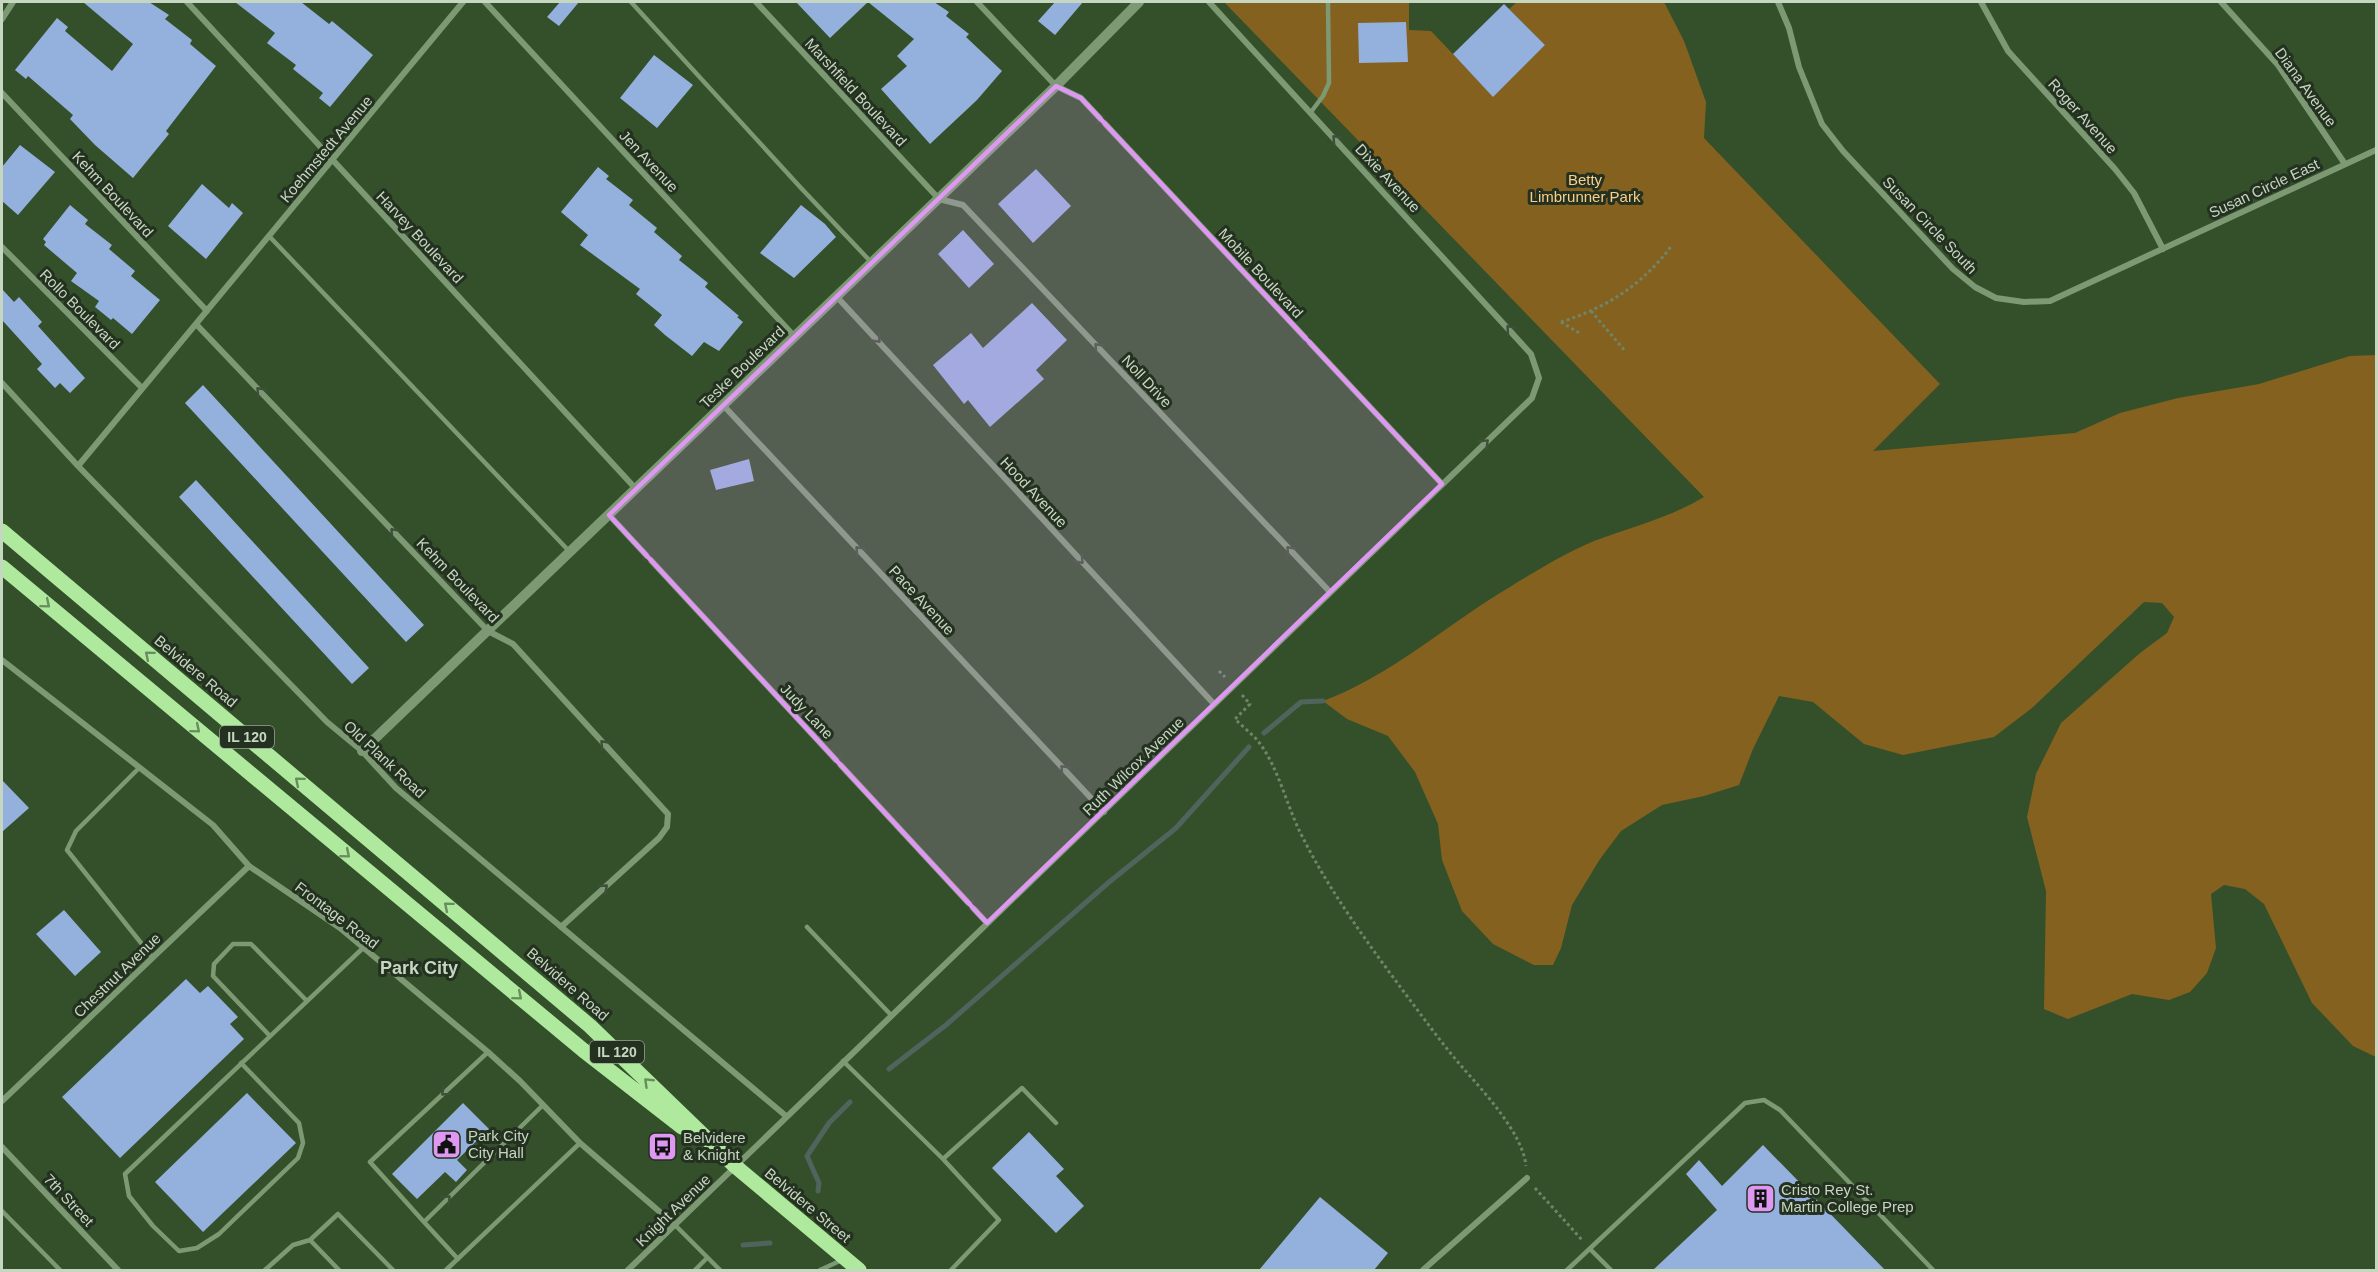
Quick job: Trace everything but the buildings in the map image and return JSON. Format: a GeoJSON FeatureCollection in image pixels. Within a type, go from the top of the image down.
{"type":"FeatureCollection","features":[{"type":"Feature","properties":{"kind":"main road","name":"Belvidere Road"},"geometry":{"type":"LineString","coordinates":[[2,531],[590,1026],[735,1166]]}},
{"type":"Feature","properties":{"kind":"main road","name":"IL 120"},"geometry":{"type":"LineString","coordinates":[[2,567],[583,1050],[735,1166]]}},
{"type":"Feature","properties":{"kind":"main road","name":"Belvidere Street"},"geometry":{"type":"LineString","coordinates":[[735,1166],[859,1270]]}},
{"type":"Feature","properties":{"kind":"street"},"geometry":{"type":"LineString","coordinates":[[2,19],[13,2]]}},
{"type":"Feature","properties":{"kind":"street","name":"Harvey Boulevard"},"geometry":{"type":"LineString","coordinates":[[187,2],[636,489]]}},
{"type":"Feature","properties":{"kind":"street","name":"Koehmstedt Avenue"},"geometry":{"type":"LineString","coordinates":[[196,324],[463,2]]}},
{"type":"Feature","properties":{"kind":"street","name":"Jen Avenue"},"geometry":{"type":"LineString","coordinates":[[485,2],[795,337]]}},
{"type":"Feature","properties":{"kind":"street","name":"Marshfield Boulevard"},"geometry":{"type":"LineString","coordinates":[[756,2],[939,198]]}},
{"type":"Feature","properties":{"kind":"street"},"geometry":{"type":"LineString","coordinates":[[977,2],[1056,87]]}},
{"type":"Feature","properties":{"kind":"street","name":"Teske Boulevard"},"geometry":{"type":"LineString","coordinates":[[362,751],[1056,87],[1139,2]]}},
{"type":"Feature","properties":{"kind":"street","name":"Dixie Avenue"},"geometry":{"type":"LineString","coordinates":[[1209,2],[1509,327],[1531,354],[1539,378]]}},
{"type":"Feature","properties":{"kind":"street","name":"Susan Circle South"},"geometry":{"type":"LineString","coordinates":[[1778,2],[1789,28],[1799,67],[1822,124],[1843,151],[1922,236],[1953,269],[1974,287],[1996,298],[2025,302],[2050,301],[2163,249]]}},
{"type":"Feature","properties":{"kind":"street","name":"Roger Avenue"},"geometry":{"type":"LineString","coordinates":[[1981,2],[2008,51],[2115,168],[2134,193],[2163,249]]}},
{"type":"Feature","properties":{"kind":"street","name":"Diana Avenue"},"geometry":{"type":"LineString","coordinates":[[2221,2],[2278,65],[2345,164]]}},
{"type":"Feature","properties":{"kind":"street","name":"Mobile Boulevard"},"geometry":{"type":"LineString","coordinates":[[1056,87],[1081,98],[1442,484]]}},
{"type":"Feature","properties":{"kind":"street","name":"Kehm Boulevard"},"geometry":{"type":"LineString","coordinates":[[2,93],[207,311]]}},
{"type":"Feature","properties":{"kind":"street","name":"Susan Circle East"},"geometry":{"type":"LineString","coordinates":[[2163,249],[2376,150]]}},
{"type":"Feature","properties":{"kind":"street","name":"Noll Drive"},"geometry":{"type":"LineString","coordinates":[[939,198],[963,205],[1330,592]]}},
{"type":"Feature","properties":{"kind":"street","name":"Rollo Boulevard"},"geometry":{"type":"LineString","coordinates":[[2,247],[142,388]]}},
{"type":"Feature","properties":{"kind":"street","name":"Hood Avenue"},"geometry":{"type":"LineString","coordinates":[[837,297],[1214,704]]}},
{"type":"Feature","properties":{"kind":"street"},"geometry":{"type":"LineString","coordinates":[[78,466],[196,324]]}},
{"type":"Feature","properties":{"kind":"street","name":"Kehm Boulevard"},"geometry":{"type":"LineString","coordinates":[[196,324],[488,631],[513,644],[668,814],[668,827],[659,838],[561,927]]}},
{"type":"Feature","properties":{"kind":"street","name":"Ruth Wilcox Avenue"},"geometry":{"type":"LineString","coordinates":[[735,1166],[1532,398],[1539,378]]}},
{"type":"Feature","properties":{"kind":"street","name":"Old Plank Road"},"geometry":{"type":"LineString","coordinates":[[2,383],[78,466],[327,722],[362,751],[396,788],[786,1116]]}},
{"type":"Feature","properties":{"kind":"street","name":"Pace Avenue"},"geometry":{"type":"LineString","coordinates":[[723,405],[1104,812]]}},
{"type":"Feature","properties":{"kind":"street","name":"Judy Lane"},"geometry":{"type":"LineString","coordinates":[[609,515],[987,922]]}},
{"type":"Feature","properties":{"kind":"street","name":"Frontage Road"},"geometry":{"type":"LineString","coordinates":[[2,660],[213,825],[249,866],[340,928],[488,1052],[580,1143],[675,1225]]}},
{"type":"Feature","properties":{"kind":"street","name":"Chestnut Avenue"},"geometry":{"type":"LineString","coordinates":[[2,1101],[249,866]]}},
{"type":"Feature","properties":{"kind":"street","name":"7th Street"},"geometry":{"type":"LineString","coordinates":[[2,1147],[118,1270]]}},
{"type":"Feature","properties":{"kind":"street","name":"Knight Avenue"},"geometry":{"type":"LineString","coordinates":[[628,1270],[735,1166]]}},
{"type":"Feature","properties":{"kind":"street"},"geometry":{"type":"LineString","coordinates":[[1423,1270],[1527,1178]]}},
{"type":"Feature","properties":{"kind":"lane"},"geometry":{"type":"LineString","coordinates":[[631,2],[872,263]]}},
{"type":"Feature","properties":{"kind":"lane"},"geometry":{"type":"LineString","coordinates":[[1311,112],[1329,83],[1328,2]]}},
{"type":"Feature","properties":{"kind":"lane"},"geometry":{"type":"LineString","coordinates":[[269,236],[570,552]]}},
{"type":"Feature","properties":{"kind":"lane"},"geometry":{"type":"LineString","coordinates":[[139,768],[76,831],[68,850],[153,958]]}},
{"type":"Feature","properties":{"kind":"lane"},"geometry":{"type":"LineString","coordinates":[[807,927],[891,1015]]}},
{"type":"Feature","properties":{"kind":"lane"},"geometry":{"type":"LineString","coordinates":[[270,1036],[213,976],[214,964],[233,944],[251,944],[307,1001]]}},
{"type":"Feature","properties":{"kind":"lane"},"geometry":{"type":"LineString","coordinates":[[241,1064],[299,1123],[303,1143],[298,1158],[219,1234],[197,1248],[179,1251],[153,1226],[129,1196],[125,1174],[363,948]]}},
{"type":"Feature","properties":{"kind":"lane"},"geometry":{"type":"LineString","coordinates":[[458,1259],[370,1162],[488,1052]]}},
{"type":"Feature","properties":{"kind":"lane"},"geometry":{"type":"LineString","coordinates":[[843,1061],[943,1160],[999,1220],[951,1270]]}},
{"type":"Feature","properties":{"kind":"lane"},"geometry":{"type":"LineString","coordinates":[[943,1160],[1022,1088],[1056,1123]]}},
{"type":"Feature","properties":{"kind":"lane"},"geometry":{"type":"LineString","coordinates":[[1567,1270],[1745,1103],[1764,1100],[1780,1110],[1933,1270]]}},
{"type":"Feature","properties":{"kind":"lane"},"geometry":{"type":"LineString","coordinates":[[424,1222],[543,1105]]}},
{"type":"Feature","properties":{"kind":"lane"},"geometry":{"type":"LineString","coordinates":[[446,1270],[580,1143]]}},
{"type":"Feature","properties":{"kind":"lane"},"geometry":{"type":"LineString","coordinates":[[2,1211],[60,1270]]}},
{"type":"Feature","properties":{"kind":"lane"},"geometry":{"type":"LineString","coordinates":[[265,1270],[292,1245],[310,1240],[338,1214],[393,1270]]}},
{"type":"Feature","properties":{"kind":"lane"},"geometry":{"type":"LineString","coordinates":[[675,1225],[720,1270]]}},
{"type":"Feature","properties":{"kind":"lane"},"geometry":{"type":"LineString","coordinates":[[310,1240],[339,1270]]}},
{"type":"Feature","properties":{"kind":"lane"},"geometry":{"type":"LineString","coordinates":[[1590,1249],[1611,1270]]}},
{"type":"Feature","properties":{"kind":"lane"},"geometry":{"type":"LineString","coordinates":[[694,1270],[707,1258]]}},
{"type":"Feature","properties":{"kind":"lane"},"geometry":{"type":"LineString","coordinates":[[820,1270],[845,1259]]}},
{"type":"Feature","properties":{"kind":"path"},"geometry":{"type":"LineString","coordinates":[[1581,334],[1561,322],[1609,303],[1627,291],[1650,272],[1672,245]]}},
{"type":"Feature","properties":{"kind":"path"},"geometry":{"type":"LineString","coordinates":[[1591,311],[1626,352]]}},
{"type":"Feature","properties":{"kind":"path"},"geometry":{"type":"LineString","coordinates":[[1244,728],[1258,741],[1275,772],[1302,836],[1334,890],[1380,959],[1440,1039],[1486,1091],[1505,1119],[1525,1159],[1527,1178],[1590,1249]]}},
{"type":"Feature","properties":{"kind":"highlighted area"},"geometry":{"type":"Polygon","coordinates":[[[1056,86],[1081,98],[1442,484],[987,923],[609,515],[1056,86]]]}},
{"type":"Feature","properties":{"kind":"green space","name":"Betty Limbrunner Park"},"geometry":{"type":"Polygon","coordinates":[[[1224,2],[1409,2],[1409,30],[1431,31],[1493,96],[1545,45],[1509,9],[1517,2],[1664,2],[1684,41],[1706,102],[1704,138],[1940,384],[1873,451],[2075,433],[2120,413],[2178,398],[2259,384],[2350,356],[2376,355],[2376,1057],[2353,1046],[2312,1003],[2264,904],[2245,889],[2224,885],[2211,894],[2216,948],[2207,973],[2190,992],[2169,1000],[2132,994],[2068,1019],[2044,1009],[2046,891],[2027,817],[2036,774],[2061,723],[2140,653],[2167,633],[2174,617],[2162,603],[2144,602],[2032,708],[1994,737],[1903,755],[1864,744],[1813,702],[1779,696],[1753,749],[1739,785],[1704,796],[1662,805],[1621,831],[1600,859],[1572,905],[1561,948],[1553,965],[1534,965],[1493,944],[1462,911],[1442,860],[1438,824],[1415,772],[1388,736],[1347,719],[1323,701],[1372,678],[1487,601],[1562,556],[1594,541],[1677,511],[1704,497],[1224,2]]]}},
{"type":"Feature","properties":{"kind":"waterway"},"geometry":{"type":"LineString","coordinates":[[1264,733],[1301,702],[1323,701]]}},
{"type":"Feature","properties":{"kind":"waterway"},"geometry":{"type":"LineString","coordinates":[[889,1069],[946,1025],[1108,883],[1176,828],[1249,747]]}},
{"type":"Feature","properties":{"kind":"waterway"},"geometry":{"type":"LineString","coordinates":[[818,1191],[819,1183],[807,1156],[829,1123],[850,1102]]}},
{"type":"Feature","properties":{"kind":"waterway"},"geometry":{"type":"LineString","coordinates":[[743,1245],[770,1243]]}},
{"type":"Feature","properties":{"kind":"place","name":"Park City City Hall"},"geometry":{"type":"Point","coordinates":[447,1144]}},
{"type":"Feature","properties":{"kind":"place","name":"Belvidere & Knight"},"geometry":{"type":"Point","coordinates":[662,1146]}},
{"type":"Feature","properties":{"kind":"place","name":"Cristo Rey St. Martin College Prep"},"geometry":{"type":"Point","coordinates":[1760,1198]}},
{"type":"Feature","properties":{"kind":"district","name":"Park City"},"geometry":{"type":"Point","coordinates":[419,968]}}]}
